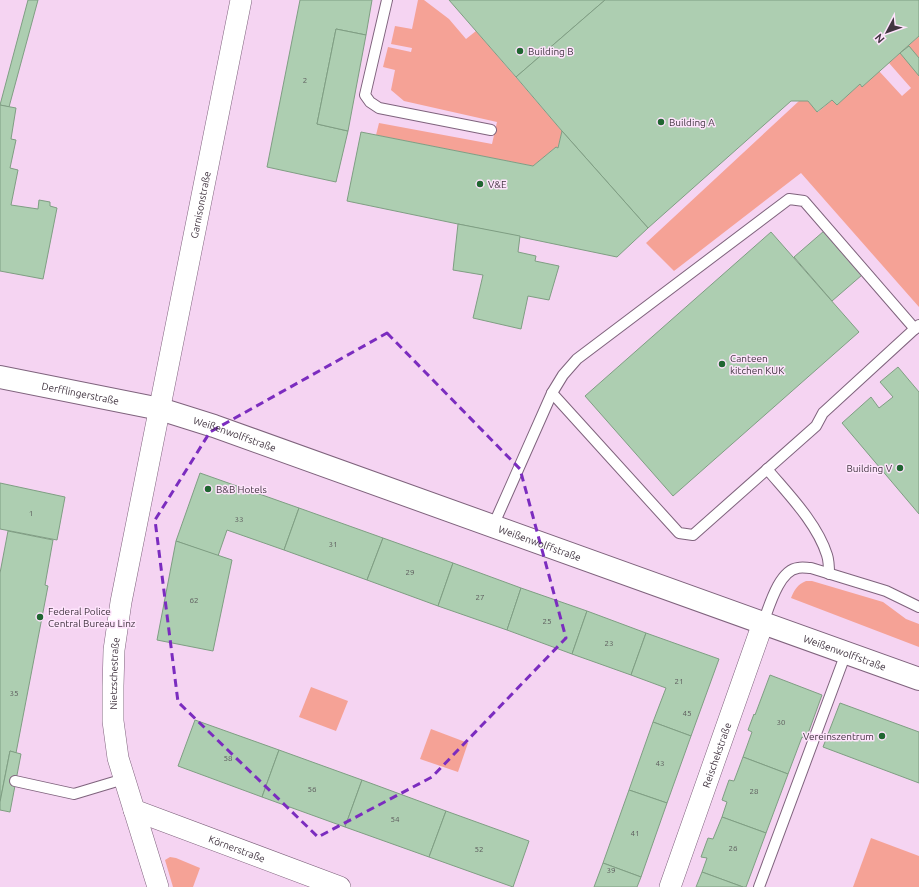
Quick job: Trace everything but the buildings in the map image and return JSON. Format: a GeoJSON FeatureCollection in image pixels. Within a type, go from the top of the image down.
{"type":"FeatureCollection","features":[{"type":"Feature","properties":{"kind":"street","name":"Garnisonstraße"},"geometry":{"type":"LineString","coordinates":[[160,409],[242,0]]}},
{"type":"Feature","properties":{"kind":"street","name":"Derfflingerstraße"},"geometry":{"type":"LineString","coordinates":[[0,377],[160,409]]}},
{"type":"Feature","properties":{"kind":"street","name":"Weißenwolffstraße"},"geometry":{"type":"LineString","coordinates":[[160,409],[214,426],[919,679]]}},
{"type":"Feature","properties":{"kind":"street","name":"Nietzschestraße"},"geometry":{"type":"LineString","coordinates":[[158,887],[118,758],[114,721],[114,650],[121,602],[160,409]]}},
{"type":"Feature","properties":{"kind":"street","name":"Reischekstraße"},"geometry":{"type":"LineString","coordinates":[[670,887],[763,623]]}},
{"type":"Feature","properties":{"kind":"street","name":"Körnerstraße"},"geometry":{"type":"LineString","coordinates":[[134,810],[340,887]]}},
{"type":"Feature","properties":{"kind":"lane"},"geometry":{"type":"LineString","coordinates":[[387,0],[365,95],[370,102],[379,108],[491,130]]}},
{"type":"Feature","properties":{"kind":"lane"},"geometry":{"type":"LineString","coordinates":[[493,526],[552,393],[562,374],[577,359],[789,199],[804,201],[917,327],[823,413],[816,426],[693,535],[679,533],[552,393]]}},
{"type":"Feature","properties":{"kind":"lane"},"geometry":{"type":"LineString","coordinates":[[767,469],[798,506],[818,534],[827,556],[829,574]]}},
{"type":"Feature","properties":{"kind":"lane"},"geometry":{"type":"LineString","coordinates":[[763,623],[780,581],[792,570],[799,568],[811,568],[886,591],[919,607]]}},
{"type":"Feature","properties":{"kind":"lane"},"geometry":{"type":"LineString","coordinates":[[760,887],[846,653]]}},
{"type":"Feature","properties":{"kind":"lane"},"geometry":{"type":"LineString","coordinates":[[15,782],[74,794],[124,779]]}},
{"type":"Feature","properties":{"kind":"highlighted area"},"geometry":{"type":"Polygon","coordinates":[[[387,333],[520,469],[566,638],[432,777],[318,837],[178,702],[155,520],[210,432],[387,333]]]}},
{"type":"Feature","properties":{"kind":"shaded area"},"geometry":{"type":"Polygon","coordinates":[[[418,0],[424,0],[449,19],[466,39],[476,31],[562,131],[558,148],[556,147],[533,166],[376,135],[379,123],[492,144],[497,122],[404,101],[391,90],[395,70],[383,67],[388,47],[411,52],[412,48],[391,44],[395,26],[412,29],[418,0]]]}},
{"type":"Feature","properties":{"kind":"shaded area"},"geometry":{"type":"Polygon","coordinates":[[[919,36],[919,307],[801,173],[674,271],[646,243],[799,101],[808,101],[818,112],[832,100],[837,105],[860,84],[862,87],[879,71],[902,96],[911,88],[889,63],[919,36]]]}},
{"type":"Feature","properties":{"kind":"shaded area"},"geometry":{"type":"Polygon","coordinates":[[[806,581],[812,581],[883,602],[906,619],[919,624],[919,647],[791,598],[800,584],[806,581]]]}},
{"type":"Feature","properties":{"kind":"shaded area"},"geometry":{"type":"Polygon","coordinates":[[[311,687],[348,701],[336,731],[299,717],[311,687]]]}},
{"type":"Feature","properties":{"kind":"shaded area"},"geometry":{"type":"Polygon","coordinates":[[[431,729],[468,743],[458,772],[420,759],[431,729]]]}},
{"type":"Feature","properties":{"kind":"shaded area"},"geometry":{"type":"Polygon","coordinates":[[[871,838],[919,856],[919,887],[853,887],[871,838]]]}},
{"type":"Feature","properties":{"kind":"shaded area"},"geometry":{"type":"Polygon","coordinates":[[[170,857],[200,868],[193,887],[173,887],[165,860],[170,857]]]}},
{"type":"Feature","properties":{"kind":"place","name":"Building B"},"geometry":{"type":"Point","coordinates":[520,51]}},
{"type":"Feature","properties":{"kind":"place","name":"Building A"},"geometry":{"type":"Point","coordinates":[661,122]}},
{"type":"Feature","properties":{"kind":"place","name":"V&E"},"geometry":{"type":"Point","coordinates":[480,184]}},
{"type":"Feature","properties":{"kind":"place","name":"Canteen kitchen KUK"},"geometry":{"type":"Point","coordinates":[722,364]}},
{"type":"Feature","properties":{"kind":"place","name":"Building V"},"geometry":{"type":"Point","coordinates":[900,468]}},
{"type":"Feature","properties":{"kind":"place","name":"B&B Hotels"},"geometry":{"type":"Point","coordinates":[208,489]}},
{"type":"Feature","properties":{"kind":"place","name":"Federal Police Central Bureau Linz"},"geometry":{"type":"Point","coordinates":[40,617]}},
{"type":"Feature","properties":{"kind":"place","name":"Vereinszentrum"},"geometry":{"type":"Point","coordinates":[882,736]}}]}
